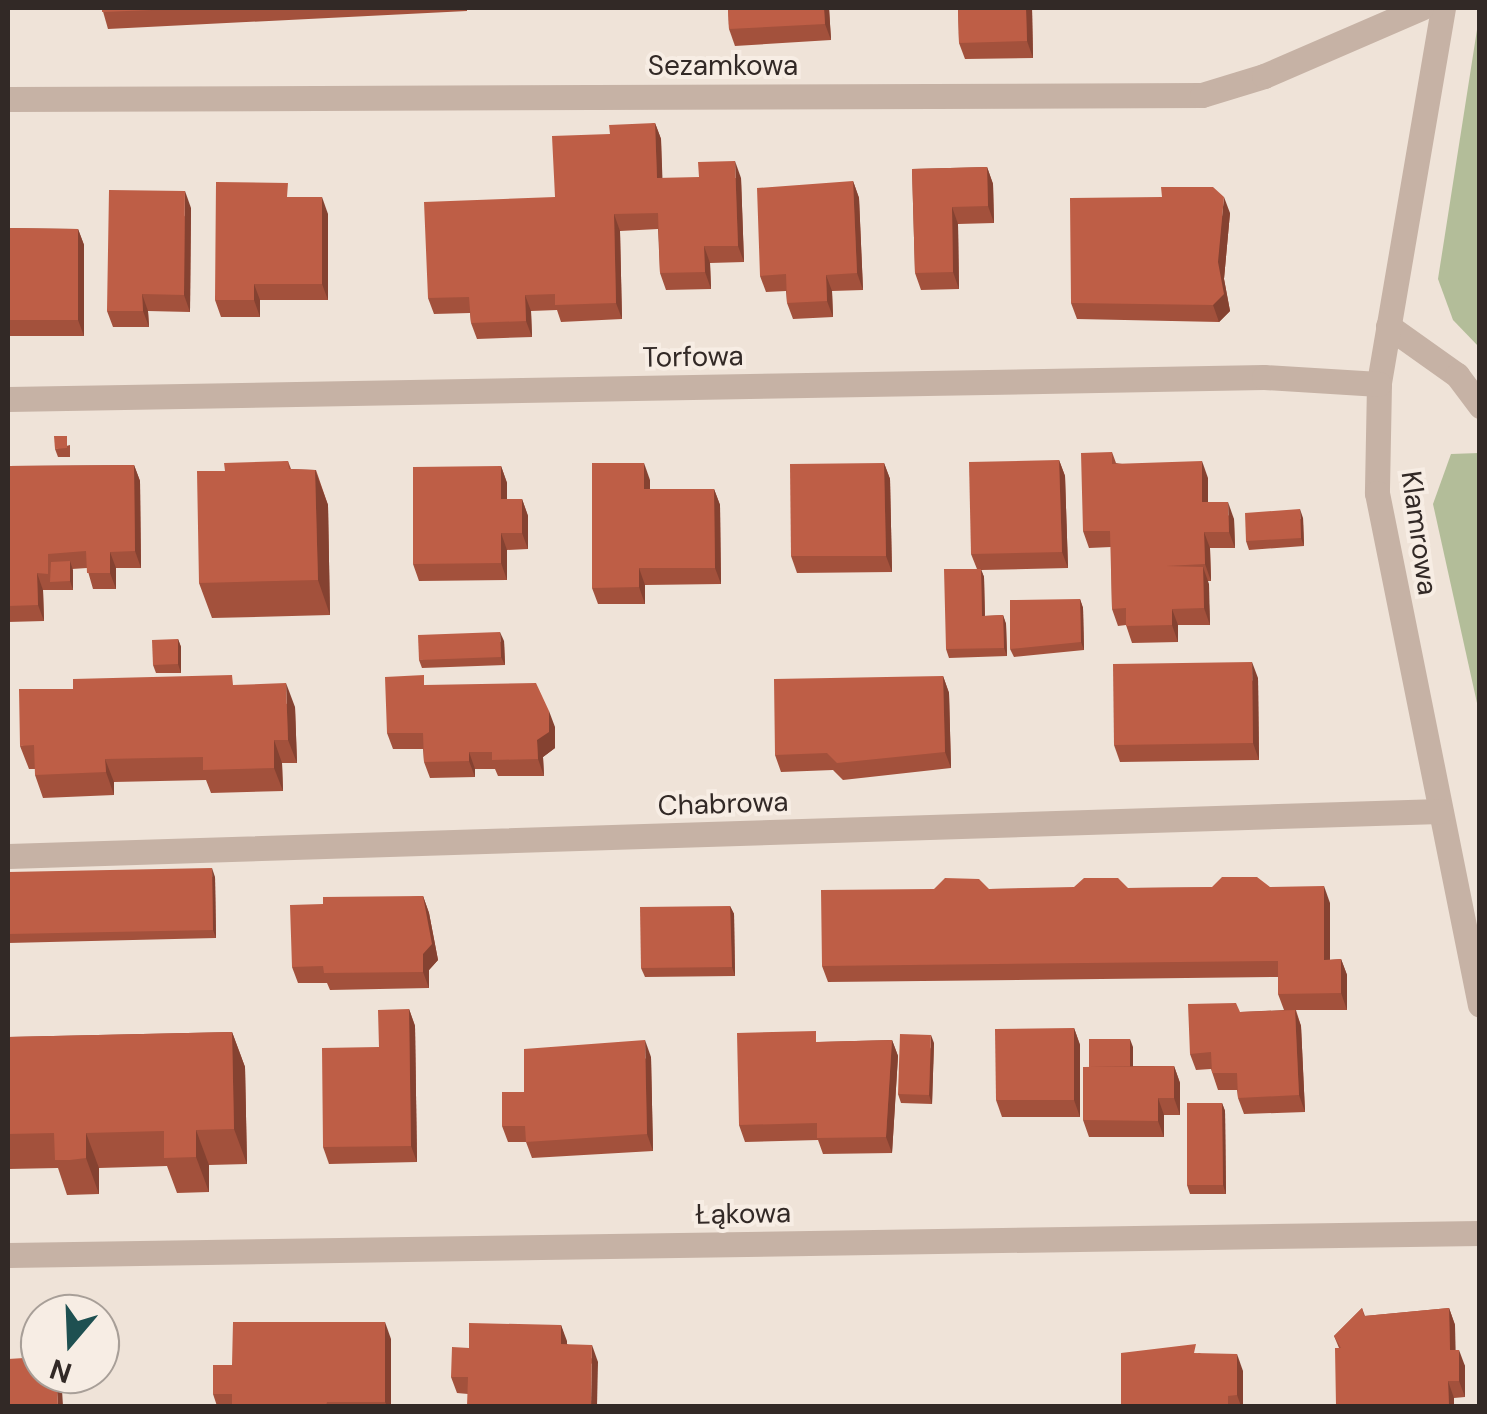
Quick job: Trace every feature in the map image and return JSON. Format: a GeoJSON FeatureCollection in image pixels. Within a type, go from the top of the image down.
{"type":"FeatureCollection","features":[{"type":"Feature","properties":{"kind":"street","name":"Sezamkowa"},"geometry":{"type":"LineString","coordinates":[[8,99],[1202,96],[1264,76],[1420,8]]}},
{"type":"Feature","properties":{"kind":"street","name":"Klamrowa"},"geometry":{"type":"LineString","coordinates":[[1443,8],[1379,384],[1376,494],[1480,1005]]}},
{"type":"Feature","properties":{"kind":"street"},"geometry":{"type":"LineString","coordinates":[[1388,326],[1457,374],[1480,406]]}},
{"type":"Feature","properties":{"kind":"street","name":"Torfowa"},"geometry":{"type":"LineString","coordinates":[[8,399],[1278,377],[1379,384]]}},
{"type":"Feature","properties":{"kind":"street","name":"Chabrowa"},"geometry":{"type":"LineString","coordinates":[[8,856],[1440,811]]}},
{"type":"Feature","properties":{"kind":"street","name":"Łąkowa"},"geometry":{"type":"LineString","coordinates":[[8,1255],[1480,1233]]}},
{"type":"Feature","properties":{"kind":"green space"},"geometry":{"type":"Polygon","coordinates":[[[1479,17],[1479,347],[1453,320],[1438,279],[1479,17]]]}},
{"type":"Feature","properties":{"kind":"green space"},"geometry":{"type":"Polygon","coordinates":[[[1480,453],[1479,712],[1433,504],[1451,454],[1480,453]]]}},
{"type":"Feature","properties":{"kind":"building"},"geometry":{"type":"Polygon","coordinates":[[[102,8],[202,8],[102,12],[102,8]]]}},
{"type":"Feature","properties":{"kind":"building"},"geometry":{"type":"Polygon","coordinates":[[[728,8],[824,8],[825,24],[729,29],[728,8]]]}},
{"type":"Feature","properties":{"kind":"building"},"geometry":{"type":"Polygon","coordinates":[[[958,8],[1026,8],[1027,41],[959,43],[958,8]]]}},
{"type":"Feature","properties":{"kind":"building"},"geometry":{"type":"Polygon","coordinates":[[[655,123],[657,178],[699,177],[698,162],[735,161],[738,246],[704,246],[705,272],[660,273],[658,213],[614,214],[616,303],[555,305],[555,294],[525,295],[526,321],[471,323],[469,297],[428,298],[424,202],[555,197],[552,136],[610,134],[609,125],[655,123]]]}},
{"type":"Feature","properties":{"kind":"building"},"geometry":{"type":"Polygon","coordinates":[[[987,167],[988,206],[952,207],[953,272],[915,273],[912,169],[987,167]]]}},
{"type":"Feature","properties":{"kind":"building"},"geometry":{"type":"Polygon","coordinates":[[[853,181],[857,273],[826,275],[827,301],[787,303],[786,274],[760,276],[757,188],[853,181]]]}},
{"type":"Feature","properties":{"kind":"building"},"geometry":{"type":"Polygon","coordinates":[[[216,182],[288,183],[287,197],[322,197],[322,284],[254,284],[254,300],[215,300],[216,182]]]}},
{"type":"Feature","properties":{"kind":"building"},"geometry":{"type":"Polygon","coordinates":[[[1161,187],[1213,187],[1224,197],[1218,262],[1224,294],[1213,305],[1071,303],[1070,198],[1162,197],[1161,187]]]}},
{"type":"Feature","properties":{"kind":"building"},"geometry":{"type":"Polygon","coordinates":[[[109,190],[185,191],[184,295],[142,294],[143,311],[107,311],[109,190]]]}},
{"type":"Feature","properties":{"kind":"building"},"geometry":{"type":"Polygon","coordinates":[[[8,228],[78,229],[78,320],[8,320],[8,228]]]}},
{"type":"Feature","properties":{"kind":"building"},"geometry":{"type":"Polygon","coordinates":[[[54,436],[67,436],[67,448],[55,449],[54,436]]]}},
{"type":"Feature","properties":{"kind":"building"},"geometry":{"type":"Polygon","coordinates":[[[1112,452],[1112,464],[1202,461],[1202,502],[1228,502],[1229,532],[1204,532],[1205,564],[1166,566],[1203,567],[1204,608],[1172,609],[1172,625],[1126,626],[1126,608],[1112,609],[1110,531],[1083,531],[1081,453],[1112,452]]]}},
{"type":"Feature","properties":{"kind":"building"},"geometry":{"type":"Polygon","coordinates":[[[1059,460],[1062,552],[971,554],[969,462],[1059,460]]]}},
{"type":"Feature","properties":{"kind":"building"},"geometry":{"type":"Polygon","coordinates":[[[288,461],[289,469],[315,470],[318,580],[199,583],[197,471],[225,471],[224,463],[288,461]]]}},
{"type":"Feature","properties":{"kind":"building"},"geometry":{"type":"Polygon","coordinates":[[[592,463],[644,463],[644,489],[714,489],[715,568],[639,568],[639,587],[592,588],[592,463]]]}},
{"type":"Feature","properties":{"kind":"building"},"geometry":{"type":"Polygon","coordinates":[[[884,463],[886,556],[791,556],[790,464],[884,463]]]}},
{"type":"Feature","properties":{"kind":"building"},"geometry":{"type":"Polygon","coordinates":[[[134,465],[135,551],[110,552],[110,573],[87,573],[86,551],[48,554],[48,574],[37,573],[38,605],[8,606],[8,466],[134,465]]]}},
{"type":"Feature","properties":{"kind":"building"},"geometry":{"type":"Polygon","coordinates":[[[501,466],[501,499],[522,499],[522,533],[501,533],[501,563],[413,564],[413,467],[501,466]]]}},
{"type":"Feature","properties":{"kind":"building"},"geometry":{"type":"Polygon","coordinates":[[[1300,509],[1301,538],[1246,541],[1245,513],[1300,509]]]}},
{"type":"Feature","properties":{"kind":"building"},"geometry":{"type":"Polygon","coordinates":[[[70,561],[70,581],[50,582],[51,562],[70,561]]]}},
{"type":"Feature","properties":{"kind":"building"},"geometry":{"type":"Polygon","coordinates":[[[944,569],[981,569],[982,616],[1003,615],[1004,648],[946,649],[944,569]]]}},
{"type":"Feature","properties":{"kind":"building"},"geometry":{"type":"Polygon","coordinates":[[[1080,599],[1081,642],[1010,649],[1010,600],[1080,599]]]}},
{"type":"Feature","properties":{"kind":"building"},"geometry":{"type":"Polygon","coordinates":[[[500,632],[501,657],[419,660],[418,635],[500,632]]]}},
{"type":"Feature","properties":{"kind":"building"},"geometry":{"type":"Polygon","coordinates":[[[178,639],[178,664],[153,665],[152,640],[178,639]]]}},
{"type":"Feature","properties":{"kind":"building"},"geometry":{"type":"Polygon","coordinates":[[[1252,662],[1253,743],[1114,745],[1113,664],[1252,662]]]}},
{"type":"Feature","properties":{"kind":"building"},"geometry":{"type":"Polygon","coordinates":[[[232,675],[233,685],[286,683],[288,740],[274,740],[274,768],[203,770],[203,757],[105,759],[106,772],[35,775],[34,745],[20,746],[19,689],[73,689],[73,679],[232,675]]]}},
{"type":"Feature","properties":{"kind":"building"},"geometry":{"type":"Polygon","coordinates":[[[424,675],[424,685],[536,683],[549,711],[549,732],[537,740],[538,759],[492,760],[492,752],[469,752],[469,761],[424,762],[423,733],[387,733],[385,677],[424,675]]]}},
{"type":"Feature","properties":{"kind":"building"},"geometry":{"type":"Polygon","coordinates":[[[943,676],[945,752],[837,763],[827,753],[775,755],[774,679],[943,676]]]}},
{"type":"Feature","properties":{"kind":"building"},"geometry":{"type":"Polygon","coordinates":[[[212,868],[213,930],[8,934],[8,872],[212,868]]]}},
{"type":"Feature","properties":{"kind":"building"},"geometry":{"type":"Polygon","coordinates":[[[1222,877],[1257,877],[1270,887],[1324,886],[1324,960],[1341,959],[1341,993],[1278,994],[1278,961],[822,966],[821,890],[934,889],[945,878],[979,879],[989,889],[1074,887],[1084,878],[1118,878],[1128,888],[1212,887],[1222,877]]]}},
{"type":"Feature","properties":{"kind":"building"},"geometry":{"type":"Polygon","coordinates":[[[423,896],[432,944],[423,954],[423,972],[324,973],[323,966],[292,967],[290,905],[323,904],[323,897],[423,896]]]}},
{"type":"Feature","properties":{"kind":"building"},"geometry":{"type":"Polygon","coordinates":[[[730,906],[732,967],[641,968],[640,907],[730,906]]]}},
{"type":"Feature","properties":{"kind":"building"},"geometry":{"type":"Polygon","coordinates":[[[1236,1003],[1240,1012],[1295,1010],[1299,1095],[1238,1098],[1237,1073],[1212,1073],[1211,1052],[1190,1054],[1188,1004],[1236,1003]]]}},
{"type":"Feature","properties":{"kind":"building"},"geometry":{"type":"Polygon","coordinates":[[[409,1009],[411,1146],[323,1147],[322,1048],[379,1047],[378,1010],[409,1009]]]}},
{"type":"Feature","properties":{"kind":"building"},"geometry":{"type":"Polygon","coordinates":[[[1074,1028],[1074,1100],[996,1100],[995,1029],[1074,1028]]]}},
{"type":"Feature","properties":{"kind":"building"},"geometry":{"type":"Polygon","coordinates":[[[816,1031],[816,1042],[892,1040],[886,1137],[817,1138],[817,1123],[739,1125],[737,1033],[816,1031]]]}},
{"type":"Feature","properties":{"kind":"building"},"geometry":{"type":"Polygon","coordinates":[[[232,1032],[234,1129],[196,1130],[196,1157],[164,1158],[164,1131],[86,1133],[86,1158],[70,1160],[55,1160],[54,1133],[8,1134],[8,1037],[232,1032]]]}},
{"type":"Feature","properties":{"kind":"building"},"geometry":{"type":"Polygon","coordinates":[[[900,1034],[931,1035],[929,1095],[898,1094],[900,1034]]]}},
{"type":"Feature","properties":{"kind":"building"},"geometry":{"type":"Polygon","coordinates":[[[1089,1039],[1130,1039],[1130,1066],[1089,1067],[1089,1039]]]}},
{"type":"Feature","properties":{"kind":"building"},"geometry":{"type":"Polygon","coordinates":[[[645,1040],[647,1134],[526,1142],[525,1126],[502,1126],[502,1092],[524,1092],[524,1049],[645,1040]]]}},
{"type":"Feature","properties":{"kind":"building"},"geometry":{"type":"Polygon","coordinates":[[[1174,1066],[1174,1098],[1158,1098],[1158,1121],[1083,1120],[1083,1067],[1174,1066]]]}},
{"type":"Feature","properties":{"kind":"building"},"geometry":{"type":"Polygon","coordinates":[[[1187,1103],[1222,1103],[1223,1185],[1187,1185],[1187,1103]]]}},
{"type":"Feature","properties":{"kind":"building"},"geometry":{"type":"Polygon","coordinates":[[[1362,1308],[1364,1316],[1449,1308],[1450,1350],[1459,1350],[1459,1381],[1448,1381],[1449,1406],[1336,1406],[1335,1348],[1341,1348],[1334,1336],[1362,1308]]]}},
{"type":"Feature","properties":{"kind":"building"},"geometry":{"type":"Polygon","coordinates":[[[233,1322],[385,1322],[385,1402],[232,1406],[232,1394],[213,1394],[213,1365],[232,1365],[233,1322]]]}},
{"type":"Feature","properties":{"kind":"building"},"geometry":{"type":"Polygon","coordinates":[[[469,1323],[561,1325],[561,1344],[592,1345],[591,1406],[467,1406],[468,1377],[451,1377],[452,1347],[469,1348],[469,1323]]]}},
{"type":"Feature","properties":{"kind":"building"},"geometry":{"type":"Polygon","coordinates":[[[1196,1344],[1194,1353],[1237,1354],[1237,1395],[1228,1396],[1228,1406],[1121,1406],[1121,1353],[1196,1344]]]}},
{"type":"Feature","properties":{"kind":"building"},"geometry":{"type":"Polygon","coordinates":[[[20,1358],[20,1394],[57,1394],[58,1406],[8,1406],[8,1359],[20,1358]]]}}]}
